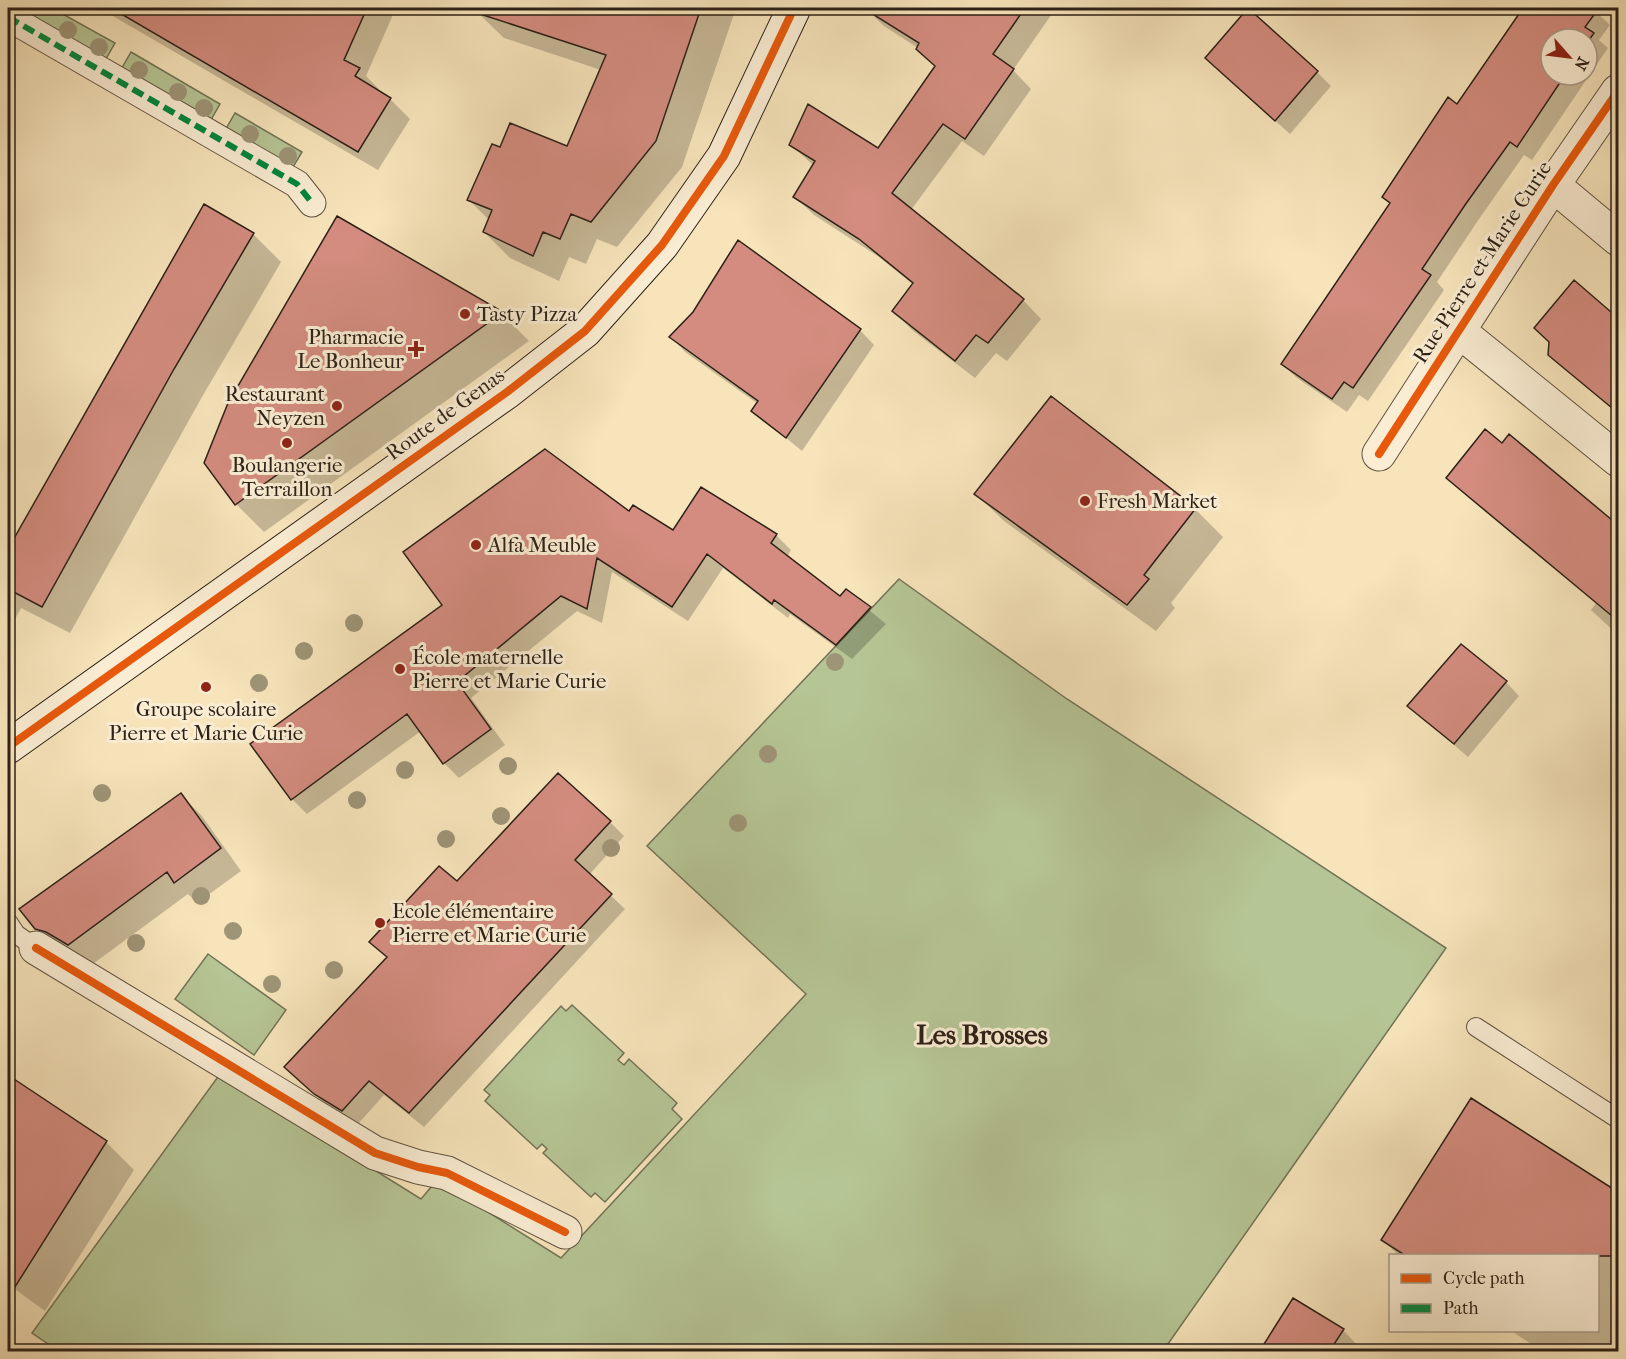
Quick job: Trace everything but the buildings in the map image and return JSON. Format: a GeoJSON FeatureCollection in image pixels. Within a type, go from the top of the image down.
{"type":"FeatureCollection","features":[{"type":"Feature","properties":{"kind":"street","name":"Route de Genas"},"geometry":{"type":"LineString","coordinates":[[8,747],[488,406],[585,331],[662,245],[724,156],[794,8]]}},
{"type":"Feature","properties":{"kind":"street"},"geometry":{"type":"LineString","coordinates":[[8,17],[297,184],[312,203]]}},
{"type":"Feature","properties":{"kind":"street","name":"Rue Pierre et Marie Curie"},"geometry":{"type":"LineString","coordinates":[[1379,453],[1553,185],[1618,92]]}},
{"type":"Feature","properties":{"kind":"street"},"geometry":{"type":"LineString","coordinates":[[1553,185],[1618,239]]}},
{"type":"Feature","properties":{"kind":"street"},"geometry":{"type":"LineString","coordinates":[[1459,331],[1618,460]]}},
{"type":"Feature","properties":{"kind":"street"},"geometry":{"type":"LineString","coordinates":[[36,948],[375,1153],[418,1167],[447,1173],[566,1232]]}},
{"type":"Feature","properties":{"kind":"lane"},"geometry":{"type":"LineString","coordinates":[[8,922],[16,934],[36,948]]}},
{"type":"Feature","properties":{"kind":"lane"},"geometry":{"type":"LineString","coordinates":[[1476,1027],[1618,1119]]}},
{"type":"Feature","properties":{"kind":"green space"},"geometry":{"type":"Polygon","coordinates":[[[20,8],[52,8],[115,43],[103,64],[16,14],[20,8]]]}},
{"type":"Feature","properties":{"kind":"green space"},"geometry":{"type":"Polygon","coordinates":[[[131,52],[220,104],[208,125],[119,73],[131,52]]]}},
{"type":"Feature","properties":{"kind":"green space"},"geometry":{"type":"Polygon","coordinates":[[[235,113],[302,152],[290,172],[223,134],[235,113]]]}},
{"type":"Feature","properties":{"kind":"green space"},"geometry":{"type":"Polygon","coordinates":[[[899,579],[1067,699],[1446,948],[1163,1351],[60,1352],[32,1333],[220,1074],[421,1199],[437,1180],[561,1258],[806,994],[647,846],[899,579]]]}},
{"type":"Feature","properties":{"kind":"green space"},"geometry":{"type":"Polygon","coordinates":[[[208,954],[286,1010],[254,1055],[175,999],[208,954]]]}},
{"type":"Feature","properties":{"kind":"green space"},"geometry":{"type":"Polygon","coordinates":[[[572,1005],[624,1053],[618,1060],[624,1065],[629,1059],[677,1103],[672,1109],[682,1119],[605,1202],[595,1193],[591,1197],[543,1153],[547,1149],[542,1144],[537,1149],[485,1101],[490,1095],[484,1090],[561,1006],[566,1011],[572,1005]]]}},
{"type":"Feature","properties":{"kind":"marked path"},"geometry":{"type":"LineString","coordinates":[[8,17],[297,184],[312,203]]}},
{"type":"Feature","properties":{"kind":"cycle path"},"geometry":{"type":"LineString","coordinates":[[8,747],[507,392],[585,331],[662,245],[724,156],[794,8]]}},
{"type":"Feature","properties":{"kind":"cycle path"},"geometry":{"type":"LineString","coordinates":[[1379,454],[1553,185],[1618,91]]}},
{"type":"Feature","properties":{"kind":"cycle path"},"geometry":{"type":"LineString","coordinates":[[36,948],[375,1153],[418,1167],[447,1173],[565,1232]]}},
{"type":"Feature","properties":{"kind":"place","name":"Tasty Pizza"},"geometry":{"type":"Point","coordinates":[465,314]}},
{"type":"Feature","properties":{"kind":"place","name":"Pharmacie Le Bonheur"},"geometry":{"type":"Point","coordinates":[416,349]}},
{"type":"Feature","properties":{"kind":"place","name":"Restaurant Neyzen"},"geometry":{"type":"Point","coordinates":[337,406]}},
{"type":"Feature","properties":{"kind":"place","name":"Boulangerie Terraillon"},"geometry":{"type":"Point","coordinates":[287,443]}},
{"type":"Feature","properties":{"kind":"place","name":"Fresh Market"},"geometry":{"type":"Point","coordinates":[1085,501]}},
{"type":"Feature","properties":{"kind":"place","name":"Alfa Meuble"},"geometry":{"type":"Point","coordinates":[476,545]}},
{"type":"Feature","properties":{"kind":"place","name":"École maternelle Pierre et Marie Curie"},"geometry":{"type":"Point","coordinates":[400,669]}},
{"type":"Feature","properties":{"kind":"place","name":"Groupe scolaire Pierre et Marie Curie"},"geometry":{"type":"Point","coordinates":[206,687]}},
{"type":"Feature","properties":{"kind":"place","name":"Ecole élémentaire Pierre et Marie Curie"},"geometry":{"type":"Point","coordinates":[380,923]}},
{"type":"Feature","properties":{"kind":"district","name":"Les Brosses"},"geometry":{"type":"Point","coordinates":[982,1035]}}]}
